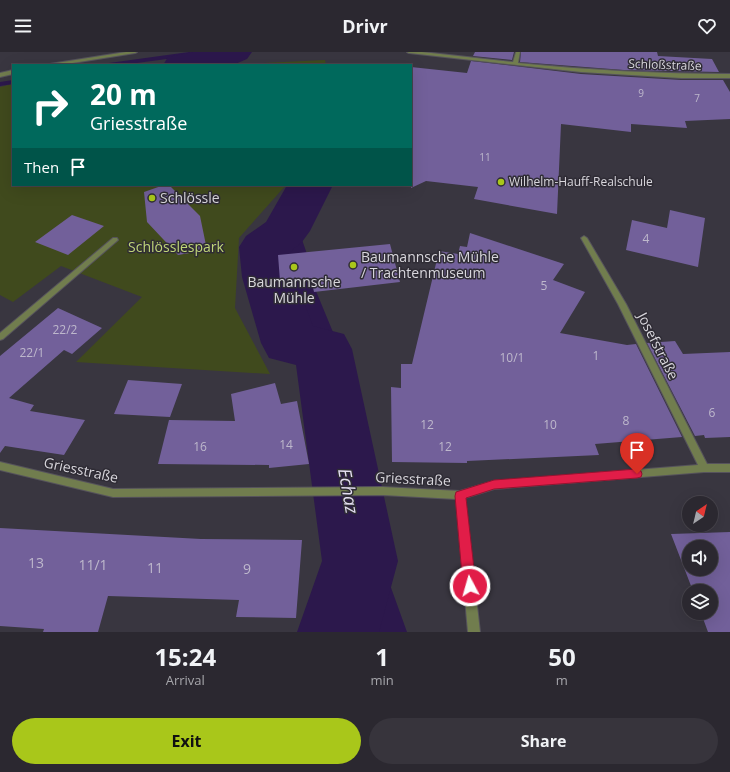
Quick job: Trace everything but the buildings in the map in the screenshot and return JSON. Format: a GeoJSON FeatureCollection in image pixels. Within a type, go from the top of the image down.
{"type":"FeatureCollection","features":[{"type":"Feature","properties":{"kind":"street"},"geometry":{"type":"LineString","coordinates":[[57,64],[135,52]]}},
{"type":"Feature","properties":{"kind":"street","name":"Schloßstraße"},"geometry":{"type":"LineString","coordinates":[[409,52],[581,71],[681,76],[730,76]]}},
{"type":"Feature","properties":{"kind":"street"},"geometry":{"type":"LineString","coordinates":[[515,64],[518,52]]}},
{"type":"Feature","properties":{"kind":"street"},"geometry":{"type":"LineString","coordinates":[[0,75],[12,72]]}},
{"type":"Feature","properties":{"kind":"street","name":"Josefstraße"},"geometry":{"type":"LineString","coordinates":[[584,238],[622,304],[704,468]]}},
{"type":"Feature","properties":{"kind":"street"},"geometry":{"type":"LineString","coordinates":[[0,337],[115,240]]}},
{"type":"Feature","properties":{"kind":"street","name":"Griesstraße"},"geometry":{"type":"LineString","coordinates":[[0,466],[113,494],[383,491],[460,496],[494,485],[704,468],[730,468]]}},
{"type":"Feature","properties":{"kind":"street"},"geometry":{"type":"LineString","coordinates":[[460,496],[474,632]]}},
{"type":"Feature","properties":{"kind":"green space"},"geometry":{"type":"Polygon","coordinates":[[[325,60],[326,64],[263,64],[325,60]]]}},
{"type":"Feature","properties":{"kind":"green space","name":"Schlösslespark"},"geometry":{"type":"Polygon","coordinates":[[[12,84],[12,186],[285,186],[239,238],[235,308],[270,374],[76,362],[142,297],[61,266],[13,302],[0,295],[0,87],[12,84]]]}},
{"type":"Feature","properties":{"kind":"waterway","name":"Echaz"},"geometry":{"type":"LineString","coordinates":[[186,64],[227,56],[235,52]]}},
{"type":"Feature","properties":{"kind":"waterway"},"geometry":{"type":"LineString","coordinates":[[116,64],[189,54],[227,56]]}},
{"type":"Feature","properties":{"kind":"waterway"},"geometry":{"type":"LineString","coordinates":[[0,84],[12,82]]}},
{"type":"Feature","properties":{"kind":"waterway","name":"Echaz"},"geometry":{"type":"LineString","coordinates":[[308,186],[285,231],[264,247],[268,277],[290,343],[323,349],[360,561],[338,632]]}},
{"type":"Feature","properties":{"kind":"waterway","name":"Echaz"},"geometry":{"type":"LineString","coordinates":[[285,231],[292,254]]}},
{"type":"Feature","properties":{"kind":"waterway","name":"Echaz"},"geometry":{"type":"LineString","coordinates":[[295,279],[323,349]]}},
{"type":"Feature","properties":{"kind":"waterway"},"geometry":{"type":"LineString","coordinates":[[360,561],[383,632]]}},
{"type":"Feature","properties":{"kind":"place","name":"Wilhelm-Hauff-Realschule"},"geometry":{"type":"Point","coordinates":[501,182]}},
{"type":"Feature","properties":{"kind":"place","name":"Schlössle"},"geometry":{"type":"Point","coordinates":[152,198]}},
{"type":"Feature","properties":{"kind":"place","name":"Baumannsche Mühle / Trachtenmuseum"},"geometry":{"type":"Point","coordinates":[353,265]}},
{"type":"Feature","properties":{"kind":"place","name":"Baumannsche Mühle"},"geometry":{"type":"Point","coordinates":[294,267]}},
{"type":"Feature","properties":{"kind":"route"},"geometry":{"type":"LineString","coordinates":[[470,586],[460,496],[494,485],[637,474]]}}]}
